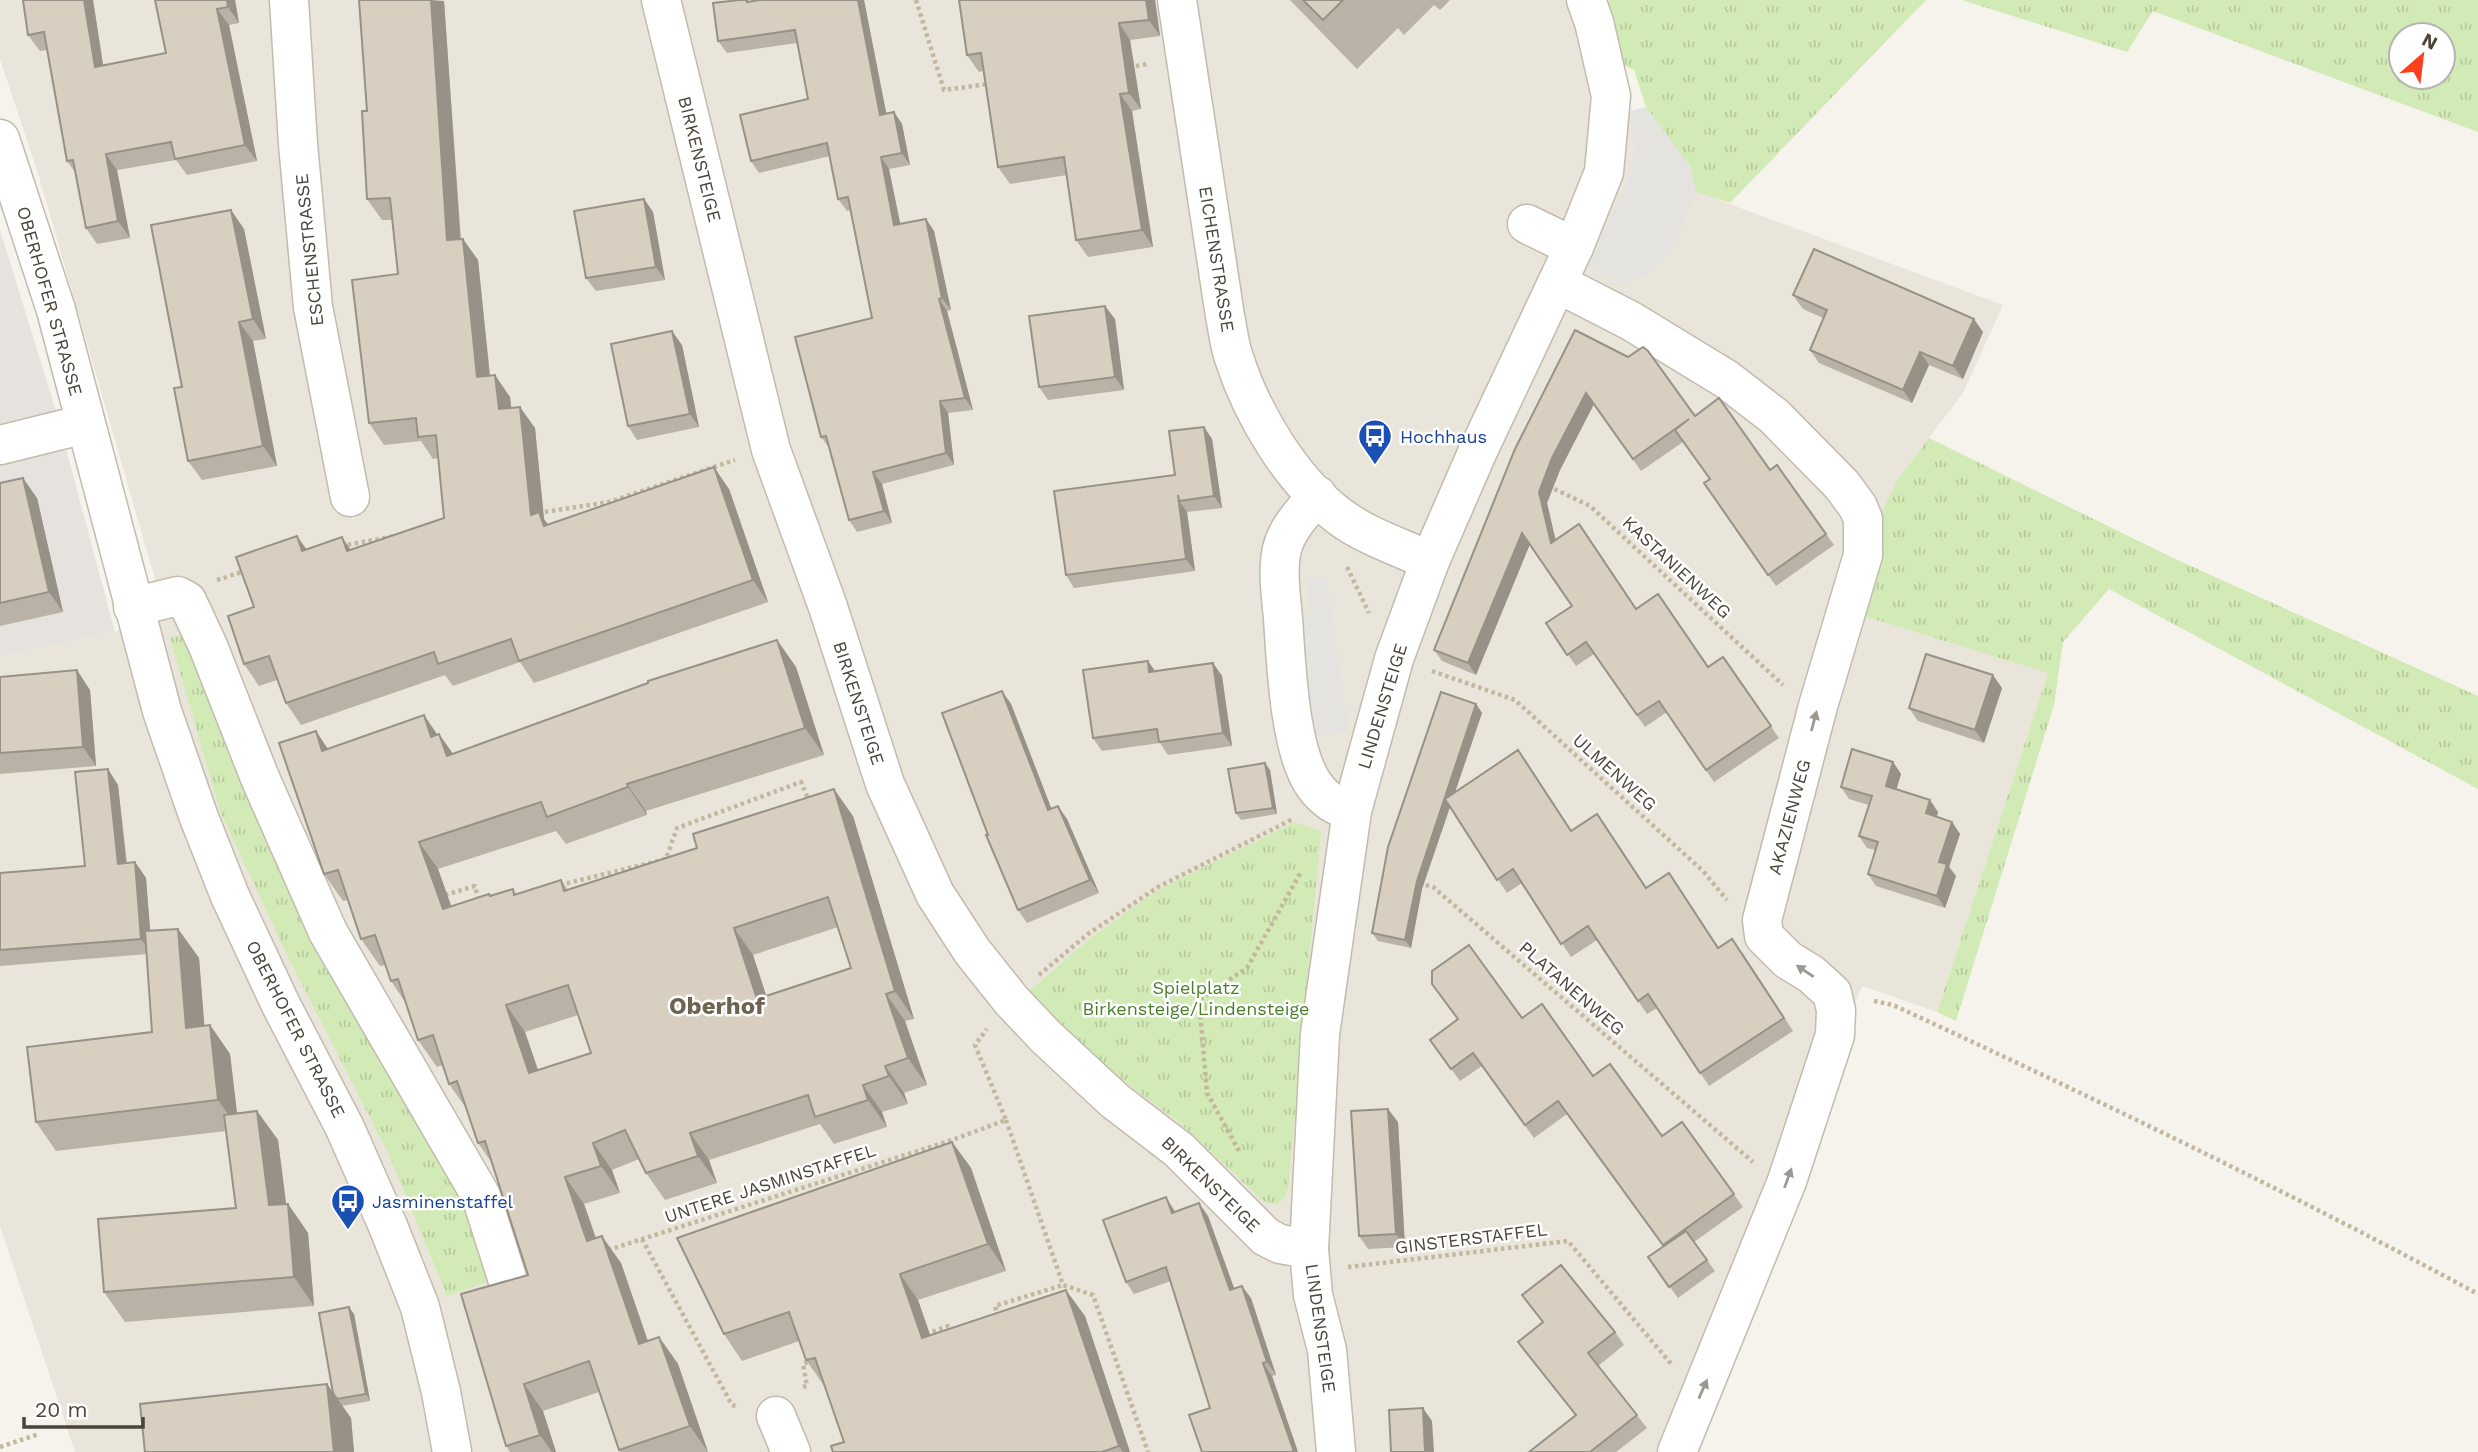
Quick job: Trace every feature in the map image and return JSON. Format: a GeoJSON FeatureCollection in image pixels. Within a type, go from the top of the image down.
{"type":"FeatureCollection","features":[{"type":"Feature","properties":{"kind":"street","name":"ESCHENSTRASSE"},"geometry":{"type":"LineString","coordinates":[[289,0],[298,144],[313,307],[350,497]]}},
{"type":"Feature","properties":{"kind":"street","name":"BIRKENSTEIGE"},"geometry":{"type":"LineString","coordinates":[[661,0],[771,450],[828,607],[885,784],[934,894],[972,951],[1011,1000],[1046,1037],[1115,1101],[1179,1150],[1266,1237],[1280,1244],[1309,1249]]}},
{"type":"Feature","properties":{"kind":"street","name":"EICHENSTRASSE"},"geometry":{"type":"LineString","coordinates":[[1177,0],[1233,357],[1252,401],[1278,450],[1328,506],[1361,529],[1430,561]]}},
{"type":"Feature","properties":{"kind":"street","name":"LINDENSTEIGE"},"geometry":{"type":"LineString","coordinates":[[1336,1452],[1327,1350],[1313,1295],[1309,1249],[1320,1034],[1352,811],[1398,651],[1430,561],[1477,453],[1574,247],[1604,172],[1611,96],[1594,22],[1586,0]]}},
{"type":"Feature","properties":{"kind":"street","name":"OBERHOFER STRASSE"},"geometry":{"type":"LineString","coordinates":[[0,139],[56,310],[162,711],[230,896],[281,1005],[345,1128],[421,1307],[452,1452]]}},
{"type":"Feature","properties":{"kind":"street"},"geometry":{"type":"LineString","coordinates":[[1527,224],[1574,247]]}},
{"type":"Feature","properties":{"kind":"street","name":"AKAZIENWEG"},"geometry":{"type":"LineString","coordinates":[[1557,283],[1630,321],[1726,379],[1764,408],[1842,485],[1863,519],[1863,555],[1818,706],[1762,920],[1764,936],[1788,960],[1811,974],[1832,993]]}},
{"type":"Feature","properties":{"kind":"street"},"geometry":{"type":"LineString","coordinates":[[0,445],[85,424]]}},
{"type":"Feature","properties":{"kind":"street"},"geometry":{"type":"LineString","coordinates":[[1328,506],[1289,531],[1282,550],[1280,577],[1287,688],[1301,757],[1313,783],[1337,807],[1352,811]]}},
{"type":"Feature","properties":{"kind":"street"},"geometry":{"type":"LineString","coordinates":[[133,607],[178,596],[187,601],[208,646],[260,778],[328,932],[481,1196],[508,1281]]}},
{"type":"Feature","properties":{"kind":"street"},"geometry":{"type":"LineString","coordinates":[[1677,1452],[1787,1181],[1835,1035],[1836,1010],[1832,993]]}},
{"type":"Feature","properties":{"kind":"street"},"geometry":{"type":"LineString","coordinates":[[787,1402],[792,1452]]}},
{"type":"Feature","properties":{"kind":"path"},"geometry":{"type":"LineString","coordinates":[[916,0],[944,90],[997,83]]}},
{"type":"Feature","properties":{"kind":"path"},"geometry":{"type":"LineString","coordinates":[[1116,68],[1155,63]]}},
{"type":"Feature","properties":{"kind":"path"},"geometry":{"type":"LineString","coordinates":[[530,514],[609,502],[745,456]]}},
{"type":"Feature","properties":{"kind":"path","name":"KASTANIENWEG"},"geometry":{"type":"LineString","coordinates":[[1544,484],[1590,506],[1790,692]]}},
{"type":"Feature","properties":{"kind":"path"},"geometry":{"type":"LineString","coordinates":[[1328,506],[1331,538],[1364,600],[1380,642],[1398,651]]}},
{"type":"Feature","properties":{"kind":"path"},"geometry":{"type":"LineString","coordinates":[[333,548],[398,536]]}},
{"type":"Feature","properties":{"kind":"path"},"geometry":{"type":"LineString","coordinates":[[221,577],[246,570]]}},
{"type":"Feature","properties":{"kind":"path","name":"ULMENWEG"},"geometry":{"type":"LineString","coordinates":[[1452,678],[1515,700],[1703,871],[1732,906]]}},
{"type":"Feature","properties":{"kind":"path"},"geometry":{"type":"LineString","coordinates":[[547,888],[666,859],[677,828],[801,782],[814,812]]}},
{"type":"Feature","properties":{"kind":"path"},"geometry":{"type":"LineString","coordinates":[[1038,976],[1088,934],[1158,887],[1291,821]]}},
{"type":"Feature","properties":{"kind":"path"},"geometry":{"type":"LineString","coordinates":[[1207,1093],[1199,1000],[1247,968],[1305,865]]}},
{"type":"Feature","properties":{"kind":"path","name":"PLATANENWEG"},"geometry":{"type":"LineString","coordinates":[[1408,880],[1433,887],[1753,1162]]}},
{"type":"Feature","properties":{"kind":"path"},"geometry":{"type":"LineString","coordinates":[[437,898],[475,886],[480,905]]}},
{"type":"Feature","properties":{"kind":"path"},"geometry":{"type":"LineString","coordinates":[[1832,993],[1893,1005],[2053,1079],[2405,1254],[2478,1294]]}},
{"type":"Feature","properties":{"kind":"path"},"geometry":{"type":"LineString","coordinates":[[975,1045],[1006,1120],[1063,1285]]}},
{"type":"Feature","properties":{"kind":"path","name":"UNTERE JASMINSTAFFEL"},"geometry":{"type":"LineString","coordinates":[[602,1251],[952,1140],[1006,1120]]}},
{"type":"Feature","properties":{"kind":"path"},"geometry":{"type":"LineString","coordinates":[[642,1239],[732,1405],[787,1402],[807,1386],[803,1364],[814,1360]]}},
{"type":"Feature","properties":{"kind":"path","name":"GINSTERSTAFFEL"},"geometry":{"type":"LineString","coordinates":[[1344,1267],[1568,1241],[1675,1369],[1708,1377]]}},
{"type":"Feature","properties":{"kind":"path"},"geometry":{"type":"LineString","coordinates":[[987,1321],[998,1317],[995,1306],[1063,1285],[1093,1295],[1148,1452]]}},
{"type":"Feature","properties":{"kind":"path"},"geometry":{"type":"LineString","coordinates":[[924,1334],[948,1326],[953,1334]]}},
{"type":"Feature","properties":{"kind":"path"},"geometry":{"type":"LineString","coordinates":[[0,1447],[39,1434]]}},
{"type":"Feature","properties":{"kind":"shaded area"},"geometry":{"type":"Polygon","coordinates":[[[0,0],[1572,0],[1594,105],[1631,111],[1646,107],[1691,168],[1697,192],[2003,305],[1963,393],[1898,479],[2048,673],[1937,1012],[1862,986],[1672,1452],[75,1452],[0,1226],[0,657],[115,632],[164,610],[37,170],[0,59],[0,0]]]}},
{"type":"Feature","properties":{"kind":"shaded area"},"geometry":{"type":"Polygon","coordinates":[[[1646,107],[1691,168],[1696,192],[1672,250],[1646,276],[1621,283],[1589,267],[1628,178],[1635,150],[1631,111],[1646,107]]]}},
{"type":"Feature","properties":{"kind":"shaded area"},"geometry":{"type":"Polygon","coordinates":[[[0,230],[55,408],[115,632],[0,657],[0,230]]]}},
{"type":"Feature","properties":{"kind":"shaded area"},"geometry":{"type":"Polygon","coordinates":[[[1326,576],[1349,731],[1312,737],[1296,620],[1311,617],[1306,579],[1326,576]]]}},
{"type":"Feature","properties":{"kind":"green space"},"geometry":{"type":"Polygon","coordinates":[[[1607,0],[1926,0],[1730,203],[1696,192],[1691,168],[1646,107],[1634,70],[1620,63],[1607,0]]]}},
{"type":"Feature","properties":{"kind":"green space"},"geometry":{"type":"Polygon","coordinates":[[[1962,0],[2478,0],[2478,132],[2153,11],[2127,52],[1962,0]]]}},
{"type":"Feature","properties":{"kind":"green space"},"geometry":{"type":"Polygon","coordinates":[[[1929,438],[2171,557],[2478,696],[2478,789],[2109,589],[2063,642],[2054,705],[1956,1021],[1937,1012],[2048,673],[1845,610],[1861,554],[1898,479],[1929,438]]]}},
{"type":"Feature","properties":{"kind":"green space"},"geometry":{"type":"Polygon","coordinates":[[[184,635],[439,1137],[498,1278],[447,1296],[389,1155],[286,953],[220,811],[170,638],[184,635]]]}},
{"type":"Feature","properties":{"kind":"green space","name":"Spielplatz Birkensteige/Lindensteige"},"geometry":{"type":"Polygon","coordinates":[[[1295,822],[1321,831],[1288,1190],[1282,1201],[1274,1205],[1262,1200],[1181,1124],[1059,1032],[1028,992],[1093,936],[1160,889],[1295,822]]]}},
{"type":"Feature","properties":{"kind":"building"},"geometry":{"type":"Polygon","coordinates":[[[23,0],[84,0],[95,67],[166,53],[155,0],[227,0],[228,7],[217,9],[245,145],[175,159],[171,142],[106,154],[118,221],[86,228],[73,160],[67,161],[44,32],[28,35],[23,0]]]}},
{"type":"Feature","properties":{"kind":"building"},"geometry":{"type":"Polygon","coordinates":[[[359,0],[431,0],[447,240],[463,239],[477,377],[495,375],[499,409],[520,407],[531,515],[539,512],[544,526],[714,467],[753,580],[519,661],[511,639],[438,664],[434,652],[286,703],[269,656],[244,664],[228,616],[254,607],[236,557],[297,536],[302,551],[342,537],[347,551],[444,518],[436,435],[418,437],[416,418],[369,423],[352,280],[398,274],[390,198],[367,199],[362,111],[367,111],[359,0]]]}},
{"type":"Feature","properties":{"kind":"building"},"geometry":{"type":"Polygon","coordinates":[[[739,0],[858,0],[880,115],[894,112],[902,153],[881,157],[894,225],[926,219],[942,298],[939,299],[965,398],[940,401],[946,453],[873,472],[884,511],[849,520],[826,436],[821,437],[795,337],[872,318],[848,197],[838,199],[827,143],[751,161],[740,115],[808,99],[795,30],[718,41],[713,3],[739,0]]]}},
{"type":"Feature","properties":{"kind":"building"},"geometry":{"type":"Polygon","coordinates":[[[959,0],[1146,0],[1149,20],[1119,23],[1129,93],[1120,94],[1142,230],[1076,240],[1064,157],[998,167],[981,53],[967,55],[959,0]]]}},
{"type":"Feature","properties":{"kind":"building"},"geometry":{"type":"Polygon","coordinates":[[[1303,0],[1343,0],[1323,20],[1303,0]]]}},
{"type":"Feature","properties":{"kind":"building"},"geometry":{"type":"Polygon","coordinates":[[[644,199],[656,267],[586,278],[574,211],[644,199]]]}},
{"type":"Feature","properties":{"kind":"building"},"geometry":{"type":"Polygon","coordinates":[[[231,210],[253,319],[239,322],[263,446],[188,461],[174,388],[182,387],[151,225],[231,210]]]}},
{"type":"Feature","properties":{"kind":"building"},"geometry":{"type":"Polygon","coordinates":[[[1814,249],[1974,319],[1953,366],[1920,352],[1903,390],[1810,350],[1827,310],[1793,295],[1814,249]]]}},
{"type":"Feature","properties":{"kind":"building"},"geometry":{"type":"Polygon","coordinates":[[[1105,306],[1115,377],[1039,387],[1029,316],[1105,306]]]}},
{"type":"Feature","properties":{"kind":"building"},"geometry":{"type":"Polygon","coordinates":[[[1575,330],[1628,357],[1643,347],[1695,416],[1719,398],[1770,470],[1777,465],[1826,534],[1768,575],[1704,483],[1710,479],[1675,430],[1689,419],[1633,459],[1586,393],[1552,458],[1539,492],[1551,543],[1579,524],[1636,609],[1658,594],[1708,667],[1723,657],[1771,726],[1706,770],[1659,701],[1637,715],[1586,642],[1567,655],[1546,623],[1572,606],[1522,533],[1468,663],[1434,650],[1515,449],[1575,330]]]}},
{"type":"Feature","properties":{"kind":"building"},"geometry":{"type":"Polygon","coordinates":[[[672,331],[690,414],[628,426],[611,344],[672,331]]]}},
{"type":"Feature","properties":{"kind":"building"},"geometry":{"type":"Polygon","coordinates":[[[1204,427],[1214,496],[1179,501],[1178,495],[1186,559],[1066,575],[1054,491],[1175,475],[1169,431],[1204,427]]]}},
{"type":"Feature","properties":{"kind":"building"},"geometry":{"type":"Polygon","coordinates":[[[23,478],[49,592],[0,603],[0,483],[23,478]]]}},
{"type":"Feature","properties":{"kind":"building"},"geometry":{"type":"Polygon","coordinates":[[[777,640],[805,728],[627,784],[628,787],[547,817],[541,802],[419,842],[443,909],[489,894],[490,896],[513,889],[514,895],[561,880],[564,891],[697,848],[693,834],[834,789],[895,991],[886,994],[908,1058],[885,1066],[889,1076],[863,1085],[868,1100],[815,1117],[808,1095],[690,1133],[698,1156],[646,1173],[625,1130],[593,1143],[601,1166],[565,1177],[587,1241],[602,1236],[639,1344],[659,1337],[690,1426],[619,1450],[589,1361],[524,1384],[540,1435],[506,1446],[461,1294],[528,1275],[485,1141],[478,1143],[457,1081],[449,1084],[433,1035],[418,1040],[398,979],[391,981],[375,935],[361,939],[338,870],[324,874],[279,743],[316,731],[322,751],[424,715],[431,737],[439,734],[447,756],[648,681],[777,640]],[[828,897],[734,928],[757,999],[851,968],[828,897]],[[568,985],[506,1005],[529,1073],[591,1053],[568,985]]]}},
{"type":"Feature","properties":{"kind":"building"},"geometry":{"type":"Polygon","coordinates":[[[1926,654],[1993,675],[1975,730],[1909,708],[1926,654]]]}},
{"type":"Feature","properties":{"kind":"building"},"geometry":{"type":"Polygon","coordinates":[[[1148,661],[1149,672],[1213,663],[1223,733],[1159,742],[1157,729],[1093,738],[1083,670],[1148,661]]]}},
{"type":"Feature","properties":{"kind":"building"},"geometry":{"type":"Polygon","coordinates":[[[77,670],[83,747],[0,753],[0,677],[77,670]]]}},
{"type":"Feature","properties":{"kind":"building"},"geometry":{"type":"Polygon","coordinates":[[[1002,691],[1048,810],[1058,806],[1090,880],[1018,910],[986,835],[942,713],[1002,691]]]}},
{"type":"Feature","properties":{"kind":"building"},"geometry":{"type":"Polygon","coordinates":[[[1441,692],[1476,704],[1417,881],[1405,940],[1372,933],[1388,847],[1441,692]]]}},
{"type":"Feature","properties":{"kind":"building"},"geometry":{"type":"Polygon","coordinates":[[[1852,749],[1893,762],[1886,786],[1930,800],[1926,813],[1952,822],[1939,862],[1947,864],[1937,896],[1868,874],[1878,842],[1859,836],[1872,796],[1841,787],[1852,749]]]}},
{"type":"Feature","properties":{"kind":"building"},"geometry":{"type":"Polygon","coordinates":[[[1518,750],[1571,831],[1597,814],[1646,888],[1669,873],[1718,948],[1732,939],[1784,1018],[1700,1073],[1648,994],[1638,1001],[1588,926],[1561,944],[1513,869],[1497,880],[1445,799],[1518,750]]]}},
{"type":"Feature","properties":{"kind":"building"},"geometry":{"type":"Polygon","coordinates":[[[1265,763],[1273,808],[1236,813],[1228,769],[1265,763]]]}},
{"type":"Feature","properties":{"kind":"building"},"geometry":{"type":"Polygon","coordinates":[[[108,769],[118,864],[135,862],[141,939],[0,950],[0,873],[85,866],[75,772],[108,769]]]}},
{"type":"Feature","properties":{"kind":"building"},"geometry":{"type":"Polygon","coordinates":[[[178,929],[186,1028],[210,1025],[218,1100],[36,1122],[27,1047],[152,1032],[145,931],[178,929]]]}},
{"type":"Feature","properties":{"kind":"building"},"geometry":{"type":"Polygon","coordinates":[[[1469,945],[1522,1018],[1542,1004],[1593,1076],[1610,1064],[1662,1136],[1682,1122],[1734,1194],[1663,1245],[1558,1101],[1525,1125],[1473,1053],[1451,1069],[1430,1040],[1458,1019],[1432,984],[1432,971],[1469,945]]]}},
{"type":"Feature","properties":{"kind":"building"},"geometry":{"type":"Polygon","coordinates":[[[1388,1109],[1396,1234],[1359,1236],[1351,1111],[1388,1109]]]}},
{"type":"Feature","properties":{"kind":"building"},"geometry":{"type":"Polygon","coordinates":[[[257,1111],[269,1205],[288,1204],[294,1277],[104,1292],[98,1219],[236,1208],[224,1115],[257,1111]]]}},
{"type":"Feature","properties":{"kind":"building"},"geometry":{"type":"Polygon","coordinates":[[[952,1142],[988,1244],[900,1274],[922,1338],[1066,1290],[1119,1446],[1102,1452],[833,1452],[831,1446],[844,1442],[815,1358],[806,1360],[789,1312],[724,1334],[677,1238],[952,1142]]]}},
{"type":"Feature","properties":{"kind":"building"},"geometry":{"type":"Polygon","coordinates":[[[1166,1197],[1172,1213],[1199,1203],[1230,1290],[1242,1286],[1267,1362],[1263,1363],[1294,1452],[1202,1452],[1189,1415],[1210,1408],[1166,1267],[1126,1282],[1103,1220],[1166,1197]]]}},
{"type":"Feature","properties":{"kind":"building"},"geometry":{"type":"Polygon","coordinates":[[[1686,1231],[1707,1260],[1669,1287],[1648,1257],[1686,1231]]]}},
{"type":"Feature","properties":{"kind":"building"},"geometry":{"type":"Polygon","coordinates":[[[1561,1265],[1615,1332],[1588,1353],[1637,1415],[1590,1452],[1529,1452],[1576,1415],[1518,1342],[1543,1322],[1522,1295],[1561,1265]]]}},
{"type":"Feature","properties":{"kind":"building"},"geometry":{"type":"Polygon","coordinates":[[[349,1307],[366,1394],[337,1399],[333,1393],[319,1313],[349,1307]]]}},
{"type":"Feature","properties":{"kind":"building"},"geometry":{"type":"Polygon","coordinates":[[[327,1384],[334,1452],[145,1452],[140,1404],[327,1384]]]}},
{"type":"Feature","properties":{"kind":"building"},"geometry":{"type":"Polygon","coordinates":[[[1423,1408],[1425,1452],[1391,1452],[1389,1410],[1423,1408]]]}},
{"type":"Feature","properties":{"kind":"place","name":"Hochhaus"},"geometry":{"type":"Point","coordinates":[1375,466]}},
{"type":"Feature","properties":{"kind":"place","name":"Jasminenstaffel"},"geometry":{"type":"Point","coordinates":[348,1231]}},
{"type":"Feature","properties":{"kind":"district","name":"Oberhof"},"geometry":{"type":"Point","coordinates":[717,1006]}}]}
